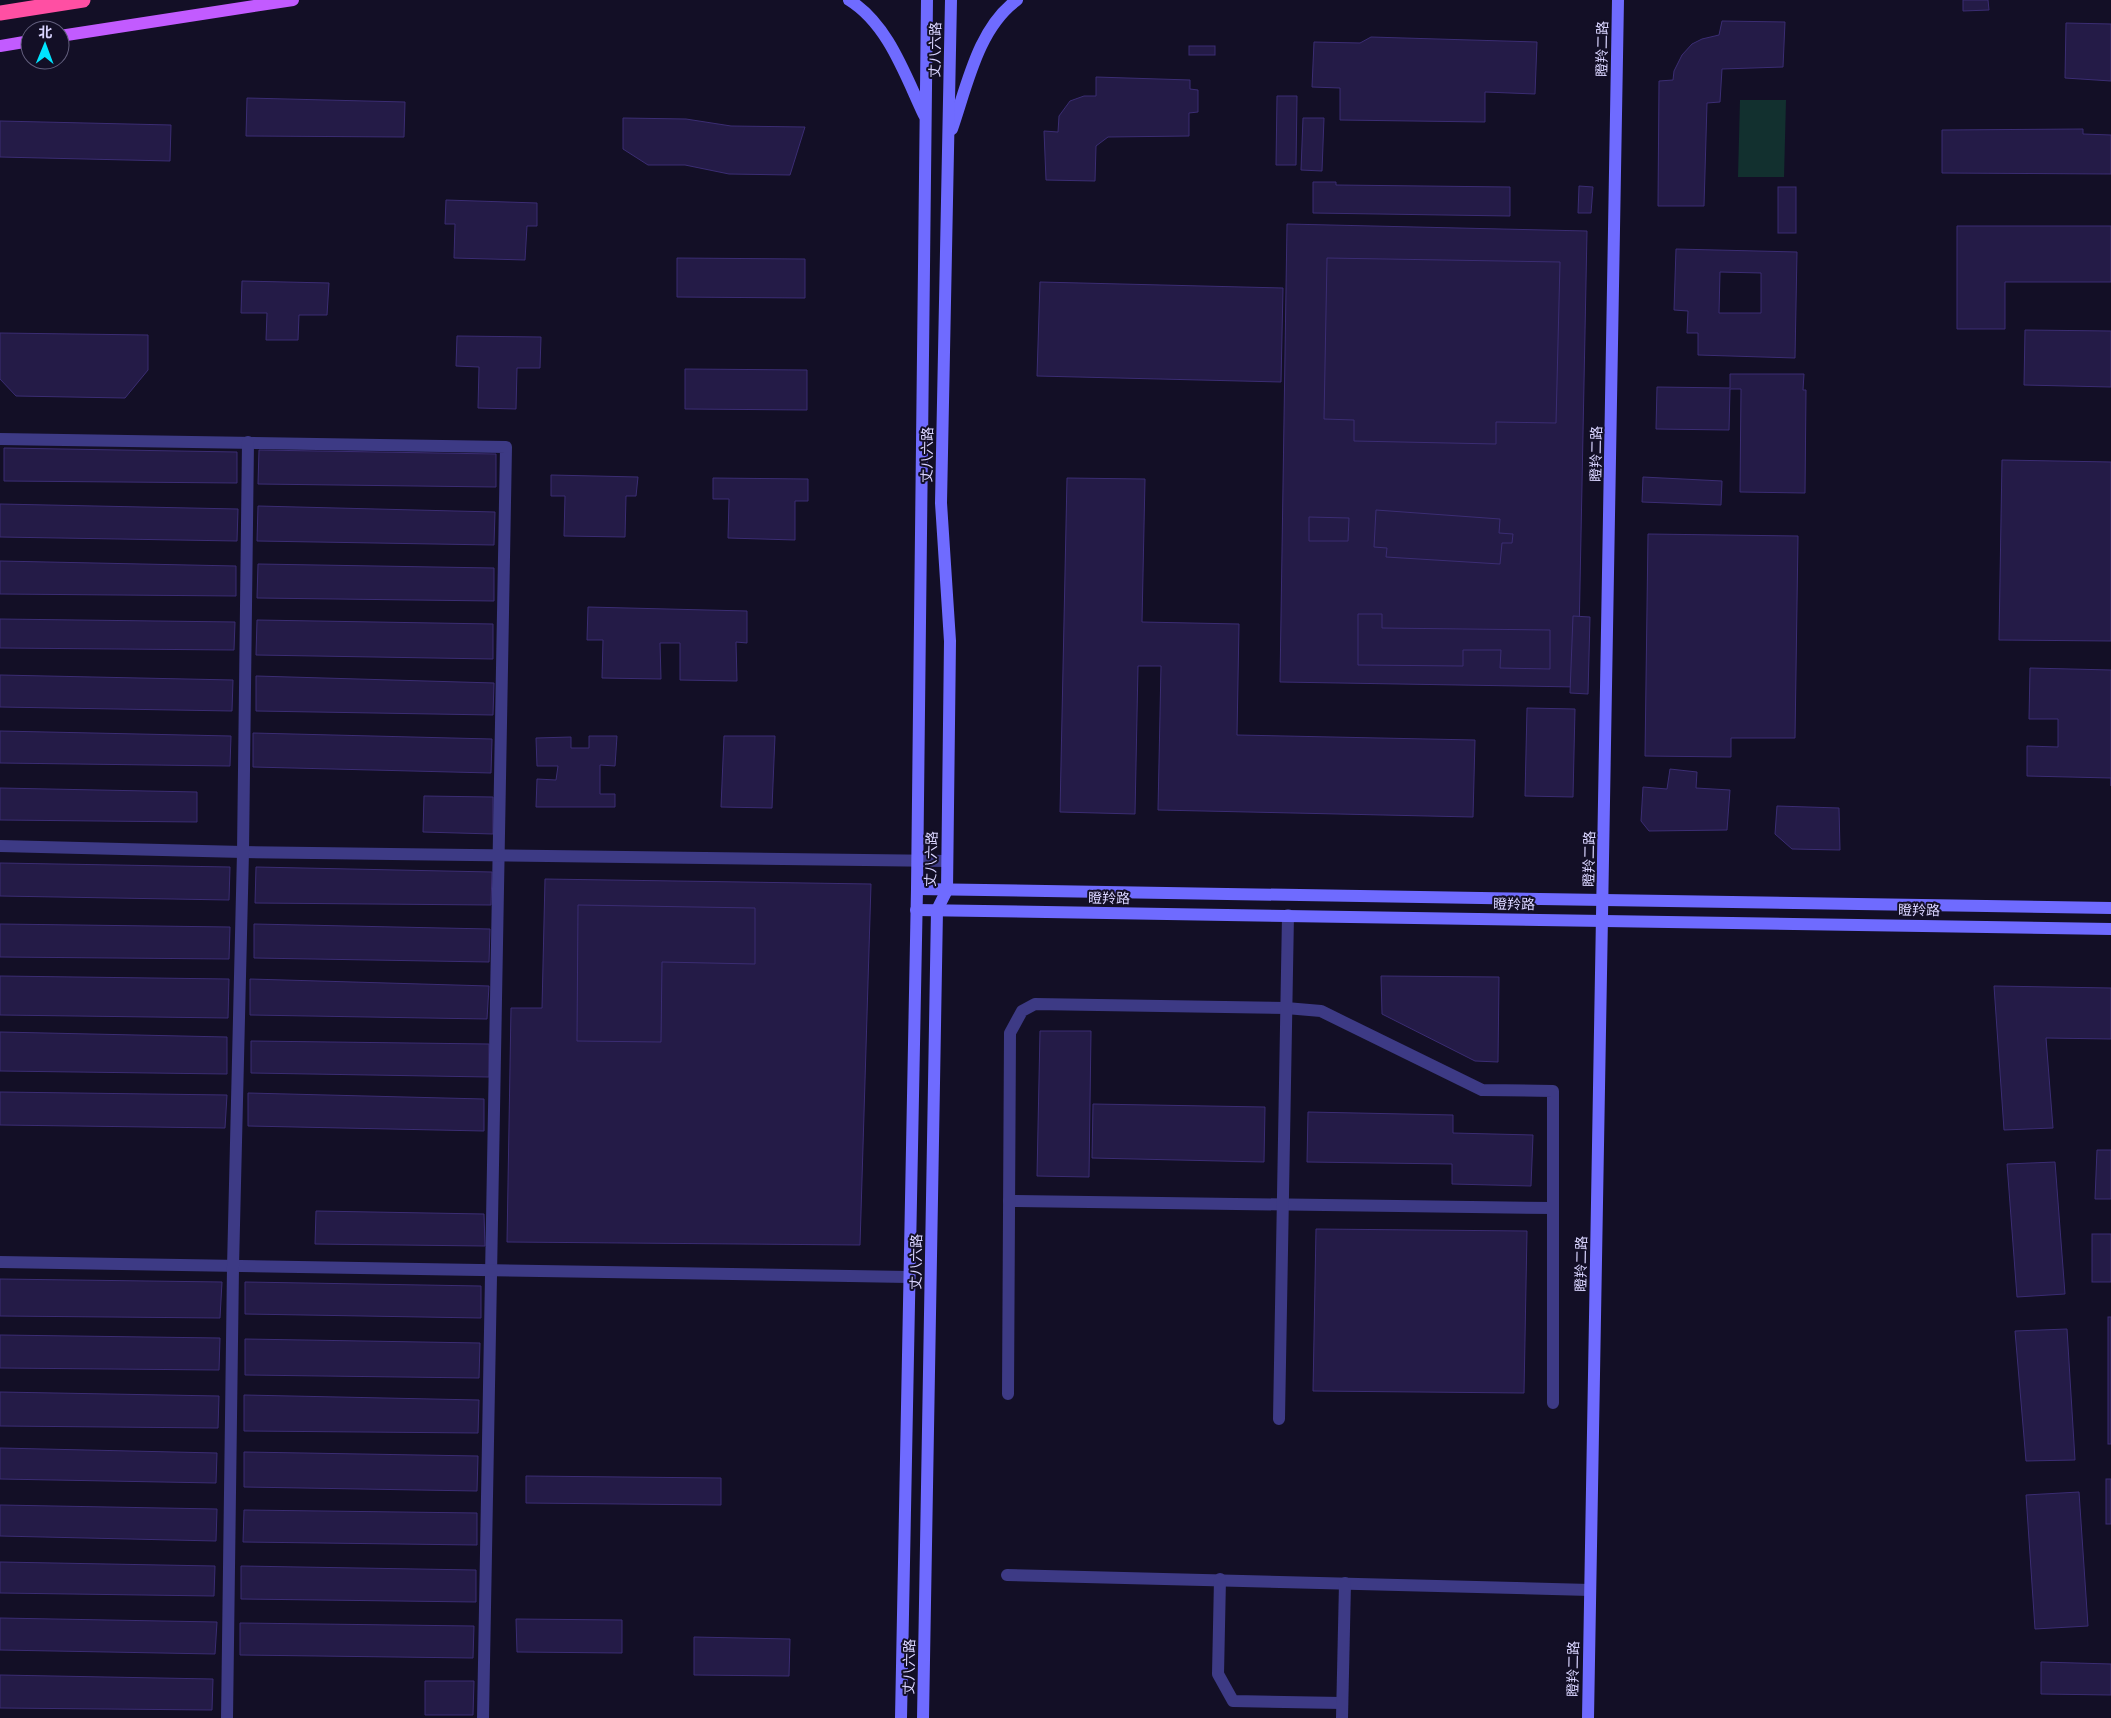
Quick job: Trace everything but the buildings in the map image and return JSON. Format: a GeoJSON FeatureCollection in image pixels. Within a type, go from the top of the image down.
{"type":"FeatureCollection","features":[{"type":"Feature","properties":{"kind":"highway"},"geometry":{"type":"LineString","coordinates":[[0,13],[83,0]]}},
{"type":"Feature","properties":{"kind":"main road"},"geometry":{"type":"LineString","coordinates":[[70,34],[292,0]]}},
{"type":"Feature","properties":{"kind":"main road"},"geometry":{"type":"LineString","coordinates":[[0,46],[20,43]]}},
{"type":"Feature","properties":{"kind":"street"},"geometry":{"type":"LineString","coordinates":[[849,0],[863,9],[887,40],[926,118]]}},
{"type":"Feature","properties":{"kind":"street","name":"丈八六路"},"geometry":{"type":"LineString","coordinates":[[901,1718],[908,1277],[917,890],[927,0]]}},
{"type":"Feature","properties":{"kind":"street","name":"丈八六路"},"geometry":{"type":"LineString","coordinates":[[923,1718],[937,910],[947,890],[950,641],[942,503],[951,0]]}},
{"type":"Feature","properties":{"kind":"street"},"geometry":{"type":"LineString","coordinates":[[948,141],[979,50],[1003,10],[1017,0]]}},
{"type":"Feature","properties":{"kind":"street","name":"瞪羚二路"},"geometry":{"type":"LineString","coordinates":[[1588,1718],[1618,0]]}},
{"type":"Feature","properties":{"kind":"street"},"geometry":{"type":"LineString","coordinates":[[0,438],[506,446],[484,1718]]}},
{"type":"Feature","properties":{"kind":"street"},"geometry":{"type":"LineString","coordinates":[[227,1718],[233,1267],[243,852],[248,442]]}},
{"type":"Feature","properties":{"kind":"street"},"geometry":{"type":"LineString","coordinates":[[0,846],[243,852],[947,861]]}},
{"type":"Feature","properties":{"kind":"street","name":"瞪羚路"},"geometry":{"type":"LineString","coordinates":[[917,890],[2111,908]]}},
{"type":"Feature","properties":{"kind":"street","name":"瞪羚路"},"geometry":{"type":"LineString","coordinates":[[916,910],[2111,929]]}},
{"type":"Feature","properties":{"kind":"street"},"geometry":{"type":"LineString","coordinates":[[1279,1420],[1288,915]]}},
{"type":"Feature","properties":{"kind":"street"},"geometry":{"type":"LineString","coordinates":[[1008,1394],[1010,1033],[1022,1011],[1035,1004],[1286,1008],[1321,1011],[1482,1090],[1553,1091],[1553,1404]]}},
{"type":"Feature","properties":{"kind":"street"},"geometry":{"type":"LineString","coordinates":[[1009,1201],[1553,1208]]}},
{"type":"Feature","properties":{"kind":"street"},"geometry":{"type":"LineString","coordinates":[[0,1262],[908,1277]]}},
{"type":"Feature","properties":{"kind":"street"},"geometry":{"type":"LineString","coordinates":[[1007,1574],[1590,1590]]}},
{"type":"Feature","properties":{"kind":"street"},"geometry":{"type":"LineString","coordinates":[[1220,1579],[1218,1674],[1233,1701],[1342,1704]]}},
{"type":"Feature","properties":{"kind":"street"},"geometry":{"type":"LineString","coordinates":[[1342,1718],[1345,1583]]}},
{"type":"Feature","properties":{"kind":"green space"},"geometry":{"type":"Polygon","coordinates":[[[1740,100],[1786,100],[1784,177],[1738,177],[1740,100]]]}}]}
